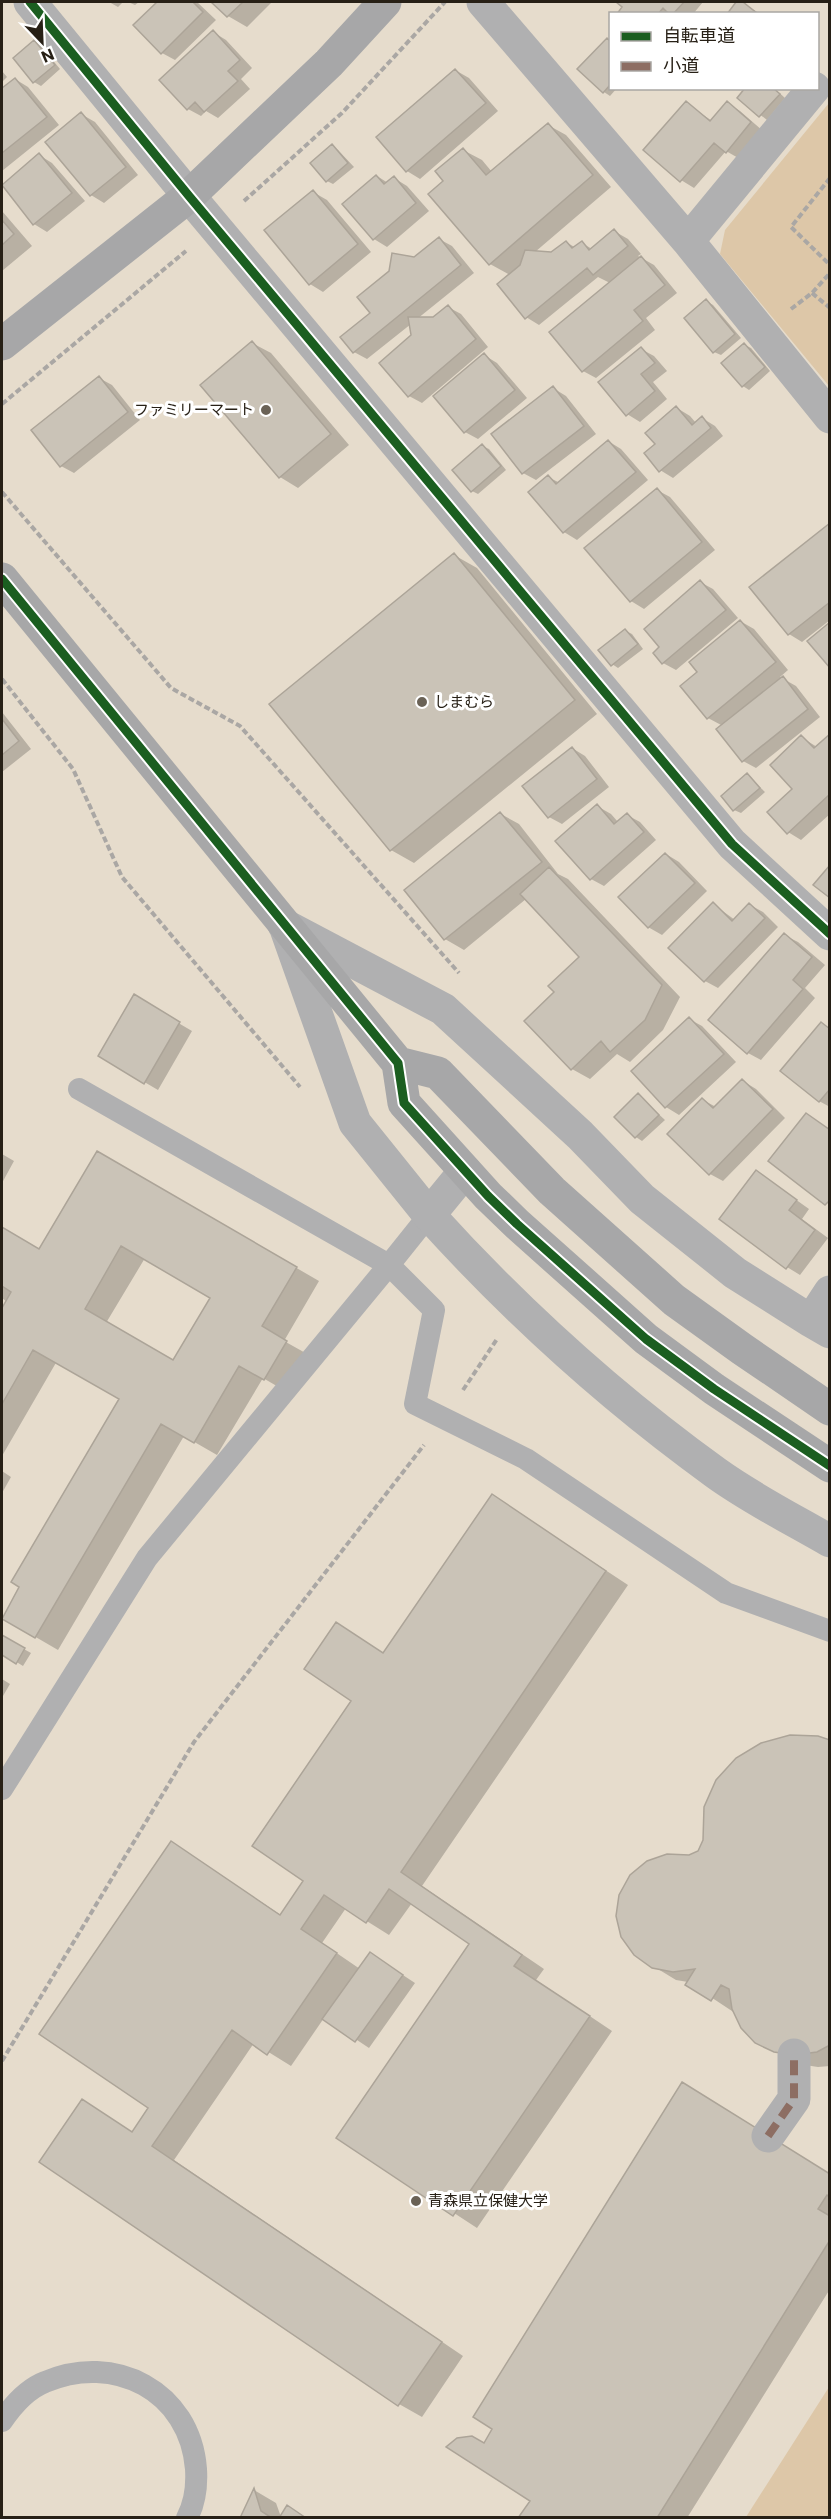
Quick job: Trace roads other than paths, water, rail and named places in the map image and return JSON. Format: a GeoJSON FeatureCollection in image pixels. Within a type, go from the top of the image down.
{"type":"FeatureCollection","features":[{"type":"Feature","properties":{"kind":"street"},"geometry":{"type":"LineString","coordinates":[[30,2],[189,196],[732,844],[830,934]]}},
{"type":"Feature","properties":{"kind":"street"},"geometry":{"type":"LineString","coordinates":[[2,345],[189,196],[329,63],[385,2]]}},
{"type":"Feature","properties":{"kind":"street"},"geometry":{"type":"LineString","coordinates":[[483,2],[688,241],[830,417]]}},
{"type":"Feature","properties":{"kind":"street"},"geometry":{"type":"LineString","coordinates":[[819,83],[830,70]]}},
{"type":"Feature","properties":{"kind":"street"},"geometry":{"type":"LineString","coordinates":[[688,241],[812,90]]}},
{"type":"Feature","properties":{"kind":"street"},"geometry":{"type":"LineString","coordinates":[[2,579],[398,1063],[404,1102],[465,1171],[517,1224],[646,1339],[714,1389],[830,1466]]}},
{"type":"Feature","properties":{"kind":"street"},"geometry":{"type":"LineString","coordinates":[[284,925],[355,1123],[429,1215],[466,1256],[622,1401],[718,1474],[830,1541]]}},
{"type":"Feature","properties":{"kind":"street"},"geometry":{"type":"LineString","coordinates":[[284,925],[443,1009],[580,1135],[642,1200],[735,1273],[820,1326],[830,1292]]}},
{"type":"Feature","properties":{"kind":"street"},"geometry":{"type":"LineString","coordinates":[[398,1063],[438,1073],[552,1191],[674,1300],[830,1409]]}},
{"type":"Feature","properties":{"kind":"street"},"geometry":{"type":"LineString","coordinates":[[429,1215],[465,1171]]}},
{"type":"Feature","properties":{"kind":"street"},"geometry":{"type":"LineString","coordinates":[[768,2136],[794,2099],[794,2055]]}},
{"type":"Feature","properties":{"kind":"lane"},"geometry":{"type":"LineString","coordinates":[[78,1089],[390,1265],[434,1310],[415,1404],[526,1459],[726,1593],[830,1631]]}},
{"type":"Feature","properties":{"kind":"lane"},"geometry":{"type":"LineString","coordinates":[[2,1789],[147,1558],[429,1215]]}},
{"type":"Feature","properties":{"kind":"lane"},"geometry":{"type":"LineString","coordinates":[[2,2421],[9,2396],[73,2372],[105,2371],[136,2379],[163,2397],[183,2422],[195,2452],[197,2484],[187,2517]]}},
{"type":"Feature","properties":{"kind":"place","name":"ファミリーマート"},"geometry":{"type":"Point","coordinates":[266,410]}},
{"type":"Feature","properties":{"kind":"place","name":"しまむら"},"geometry":{"type":"Point","coordinates":[422,702]}},
{"type":"Feature","properties":{"kind":"place","name":"青森県立保健大学"},"geometry":{"type":"Point","coordinates":[416,2201]}}]}
